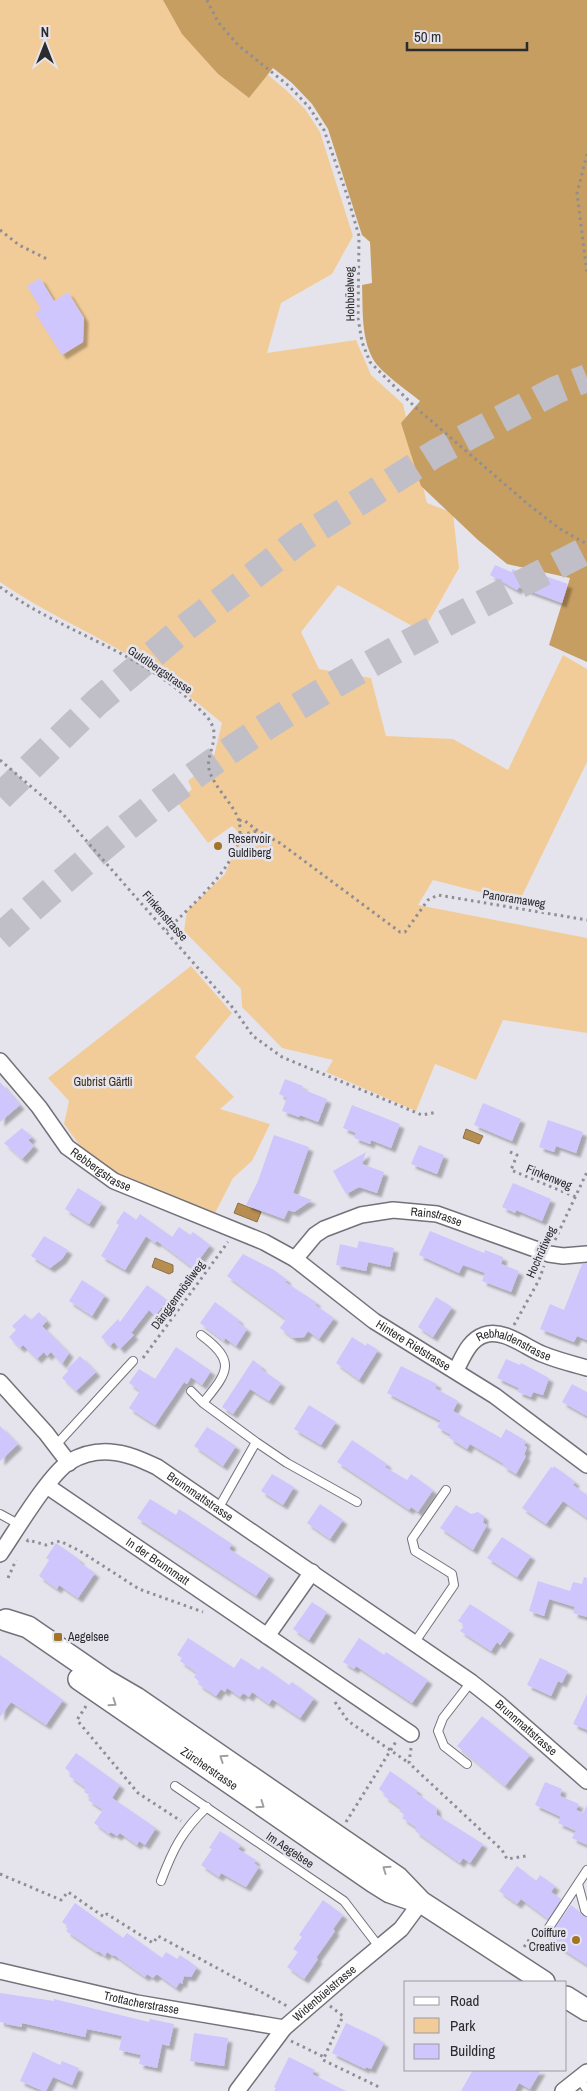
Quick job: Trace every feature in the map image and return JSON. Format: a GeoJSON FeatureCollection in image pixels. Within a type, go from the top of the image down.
{"type":"FeatureCollection","features":[{"type":"Feature","properties":{"kind":"main road","name":"Zürcherstrasse"},"geometry":{"type":"LineString","coordinates":[[3,1618],[20,1639],[374,1882],[390,1892],[421,1902],[542,1981]]}},
{"type":"Feature","properties":{"kind":"main road"},"geometry":{"type":"LineString","coordinates":[[567,1998],[587,2010]]}},
{"type":"Feature","properties":{"kind":"street","name":"Rebbergstrasse"},"geometry":{"type":"LineString","coordinates":[[0,1061],[39,1107],[67,1147],[114,1181],[236,1231]]}},
{"type":"Feature","properties":{"kind":"street","name":"Rainstrasse"},"geometry":{"type":"LineString","coordinates":[[295,1259],[315,1235],[324,1229],[361,1215],[394,1210],[437,1214],[549,1254],[563,1256],[587,1254]]}},
{"type":"Feature","properties":{"kind":"street","name":"Hintere Rietstrasse"},"geometry":{"type":"LineString","coordinates":[[236,1231],[264,1242],[295,1259],[374,1321],[456,1370],[495,1396],[587,1465]]}},
{"type":"Feature","properties":{"kind":"street","name":"Rebhaldenstrasse"},"geometry":{"type":"LineString","coordinates":[[456,1370],[468,1347],[474,1340],[493,1333],[543,1355],[587,1368]]}},
{"type":"Feature","properties":{"kind":"street"},"geometry":{"type":"LineString","coordinates":[[0,1382],[69,1462]]}},
{"type":"Feature","properties":{"kind":"street","name":"Brunnmattstrasse"},"geometry":{"type":"LineString","coordinates":[[0,1554],[47,1486],[69,1462],[91,1453],[110,1452],[135,1457],[157,1467],[415,1642],[499,1704],[586,1777]]}},
{"type":"Feature","properties":{"kind":"street","name":"In der Brunnmatt"},"geometry":{"type":"LineString","coordinates":[[47,1486],[408,1732]]}},
{"type":"Feature","properties":{"kind":"street"},"geometry":{"type":"LineString","coordinates":[[267,1636],[312,1572]]}},
{"type":"Feature","properties":{"kind":"street","name":"Widenbüelstrasse"},"geometry":{"type":"LineString","coordinates":[[237,2091],[286,2034],[342,1978],[401,1929],[421,1902]]}},
{"type":"Feature","properties":{"kind":"street","name":"Trottacherstrasse"},"geometry":{"type":"LineString","coordinates":[[0,1971],[137,2003],[286,2034]]}},
{"type":"Feature","properties":{"kind":"street"},"geometry":{"type":"LineString","coordinates":[[563,2091],[584,2080]]}},
{"type":"Feature","properties":{"kind":"lane"},"geometry":{"type":"LineString","coordinates":[[201,1335],[215,1345],[224,1359],[226,1371],[222,1380],[203,1403]]}},
{"type":"Feature","properties":{"kind":"lane"},"geometry":{"type":"LineString","coordinates":[[56,1445],[133,1360]]}},
{"type":"Feature","properties":{"kind":"lane"},"geometry":{"type":"LineString","coordinates":[[191,1390],[203,1403],[287,1463],[357,1502]]}},
{"type":"Feature","properties":{"kind":"lane"},"geometry":{"type":"LineString","coordinates":[[218,1509],[256,1442]]}},
{"type":"Feature","properties":{"kind":"lane"},"geometry":{"type":"LineString","coordinates":[[415,1642],[454,1585],[452,1574],[415,1551],[412,1539],[446,1490]]}},
{"type":"Feature","properties":{"kind":"lane"},"geometry":{"type":"LineString","coordinates":[[0,1514],[20,1525]]}},
{"type":"Feature","properties":{"kind":"lane"},"geometry":{"type":"LineString","coordinates":[[467,1764],[444,1746],[438,1731],[443,1718],[470,1682]]}},
{"type":"Feature","properties":{"kind":"lane","name":"Im Aegelsee"},"geometry":{"type":"LineString","coordinates":[[174,1786],[344,1901],[380,1948]]}},
{"type":"Feature","properties":{"kind":"lane"},"geometry":{"type":"LineString","coordinates":[[161,1881],[172,1852],[188,1826],[206,1807]]}},
{"type":"Feature","properties":{"kind":"lane"},"geometry":{"type":"LineString","coordinates":[[548,1929],[587,1870]]}},
{"type":"Feature","properties":{"kind":"lane"},"geometry":{"type":"LineString","coordinates":[[578,1884],[587,1912]]}},
{"type":"Feature","properties":{"kind":"path","name":"Hohbüelweg"},"geometry":{"type":"LineString","coordinates":[[207,0],[218,22],[238,45],[289,86],[309,107],[324,130],[359,236],[358,318],[362,342],[370,362],[415,407],[500,481],[537,512],[580,542],[587,544]]}},
{"type":"Feature","properties":{"kind":"path"},"geometry":{"type":"LineString","coordinates":[[587,154],[577,193],[587,273]]}},
{"type":"Feature","properties":{"kind":"path"},"geometry":{"type":"LineString","coordinates":[[0,230],[19,245],[49,260]]}},
{"type":"Feature","properties":{"kind":"path","name":"Guldibergstrasse"},"geometry":{"type":"LineString","coordinates":[[0,587],[31,608],[137,663],[182,693],[196,707],[212,724],[215,733],[209,768],[231,802],[239,820],[241,834]]}},
{"type":"Feature","properties":{"kind":"path","name":"Finkenstrasse"},"geometry":{"type":"LineString","coordinates":[[0,760],[62,813],[233,1008],[253,1036],[282,1057],[322,1074],[422,1115],[437,1112]]}},
{"type":"Feature","properties":{"kind":"path"},"geometry":{"type":"LineString","coordinates":[[239,820],[245,821],[258,831]]}},
{"type":"Feature","properties":{"kind":"path"},"geometry":{"type":"LineString","coordinates":[[166,931],[225,870],[241,834],[258,831]]}},
{"type":"Feature","properties":{"kind":"path","name":"Panoramaweg"},"geometry":{"type":"LineString","coordinates":[[258,831],[280,842],[400,932],[405,932],[428,900],[438,895],[587,920]]}},
{"type":"Feature","properties":{"kind":"path","name":"Finkenweg"},"geometry":{"type":"LineString","coordinates":[[510,1152],[517,1155],[510,1170],[576,1197]]}},
{"type":"Feature","properties":{"kind":"path","name":"Hochrütiweg"},"geometry":{"type":"LineString","coordinates":[[508,1338],[529,1295],[539,1280],[587,1172]]}},
{"type":"Feature","properties":{"kind":"path","name":"Dänggenmösliweg"},"geometry":{"type":"LineString","coordinates":[[133,1360],[139,1364],[236,1231]]}},
{"type":"Feature","properties":{"kind":"path"},"geometry":{"type":"LineString","coordinates":[[24,1547],[28,1540],[46,1545],[60,1542],[80,1551],[140,1589],[209,1616]]}},
{"type":"Feature","properties":{"kind":"path"},"geometry":{"type":"LineString","coordinates":[[8,1578],[20,1554]]}},
{"type":"Feature","properties":{"kind":"path"},"geometry":{"type":"LineString","coordinates":[[332,1697],[348,1721],[409,1763],[502,1850],[507,1859],[526,1856]]}},
{"type":"Feature","properties":{"kind":"path"},"geometry":{"type":"LineString","coordinates":[[91,1699],[77,1720],[138,1793],[188,1826]]}},
{"type":"Feature","properties":{"kind":"path"},"geometry":{"type":"LineString","coordinates":[[342,1827],[391,1750],[408,1732]]}},
{"type":"Feature","properties":{"kind":"path"},"geometry":{"type":"LineString","coordinates":[[408,1732],[409,1763]]}},
{"type":"Feature","properties":{"kind":"path"},"geometry":{"type":"LineString","coordinates":[[0,1874],[61,1900],[68,1892],[104,1917],[107,1914],[153,1943],[158,1936],[292,2009]]}},
{"type":"Feature","properties":{"kind":"path"},"geometry":{"type":"LineString","coordinates":[[324,2057],[343,2016],[328,2004]]}},
{"type":"Feature","properties":{"kind":"path"},"geometry":{"type":"LineString","coordinates":[[286,2034],[324,2057],[323,2060],[379,2087]]}},
{"type":"Feature","properties":{"kind":"green space"},"geometry":{"type":"Polygon","coordinates":[[[0,0],[164,0],[183,34],[218,74],[249,98],[267,74],[305,109],[320,132],[353,236],[332,274],[281,303],[267,353],[356,340],[371,375],[403,404],[427,503],[453,513],[459,568],[423,632],[338,585],[301,632],[319,669],[371,678],[386,736],[453,739],[508,770],[563,655],[587,669],[587,762],[519,902],[433,880],[418,905],[587,938],[587,1033],[503,1020],[476,1080],[435,1064],[416,1111],[326,1072],[333,1060],[282,1048],[242,1007],[241,989],[184,931],[187,911],[225,874],[241,835],[232,826],[208,843],[177,802],[192,789],[188,781],[213,760],[222,723],[162,676],[0,582],[0,0]]]}},
{"type":"Feature","properties":{"kind":"green space","name":"Gubrist Gärtli"},"geometry":{"type":"Polygon","coordinates":[[[191,966],[232,1013],[195,1057],[234,1097],[220,1109],[270,1124],[252,1161],[233,1178],[213,1217],[117,1178],[87,1155],[64,1124],[69,1101],[48,1078],[191,966]]]}},
{"type":"Feature","properties":{"kind":"shaded area"},"geometry":{"type":"Polygon","coordinates":[[[163,0],[587,0],[587,662],[549,645],[570,578],[507,564],[478,540],[421,486],[401,423],[420,401],[382,370],[369,351],[363,323],[362,285],[372,283],[370,242],[362,235],[328,129],[312,104],[292,83],[273,68],[249,98],[218,74],[182,34],[163,0]]]}},
{"type":"Feature","properties":{"kind":"shaded area"},"geometry":{"type":"Polygon","coordinates":[[[466,1129],[483,1136],[479,1144],[463,1138],[466,1129]]]}},
{"type":"Feature","properties":{"kind":"shaded area"},"geometry":{"type":"Polygon","coordinates":[[[238,1203],[261,1212],[257,1222],[234,1213],[238,1203]]]}},
{"type":"Feature","properties":{"kind":"shaded area"},"geometry":{"type":"Polygon","coordinates":[[[155,1258],[173,1265],[173,1272],[169,1274],[152,1267],[155,1258]]]}},
{"type":"Feature","properties":{"kind":"building"},"geometry":{"type":"Polygon","coordinates":[[[40,278],[54,301],[68,292],[84,318],[83,342],[62,355],[35,313],[41,309],[27,286],[40,278]]]}},
{"type":"Feature","properties":{"kind":"building"},"geometry":{"type":"Polygon","coordinates":[[[495,565],[511,572],[513,569],[536,583],[540,574],[568,584],[562,603],[519,587],[517,590],[490,575],[495,565]]]}},
{"type":"Feature","properties":{"kind":"building"},"geometry":{"type":"Polygon","coordinates":[[[285,1079],[303,1086],[302,1089],[327,1099],[318,1122],[282,1111],[287,1098],[279,1094],[285,1079]]]}},
{"type":"Feature","properties":{"kind":"building"},"geometry":{"type":"Polygon","coordinates":[[[0,1082],[20,1105],[0,1122],[0,1082]]]}},
{"type":"Feature","properties":{"kind":"building"},"geometry":{"type":"Polygon","coordinates":[[[483,1103],[521,1119],[512,1141],[474,1125],[483,1103]]]}},
{"type":"Feature","properties":{"kind":"building"},"geometry":{"type":"Polygon","coordinates":[[[352,1105],[400,1124],[391,1148],[371,1140],[370,1144],[354,1138],[356,1133],[343,1128],[352,1105]]]}},
{"type":"Feature","properties":{"kind":"building"},"geometry":{"type":"Polygon","coordinates":[[[548,1120],[583,1132],[576,1153],[556,1146],[554,1152],[539,1147],[548,1120]]]}},
{"type":"Feature","properties":{"kind":"building"},"geometry":{"type":"Polygon","coordinates":[[[22,1128],[32,1137],[28,1140],[34,1146],[22,1159],[4,1143],[22,1128]]]}},
{"type":"Feature","properties":{"kind":"building"},"geometry":{"type":"Polygon","coordinates":[[[274,1135],[309,1147],[293,1193],[312,1200],[294,1212],[288,1210],[284,1219],[246,1205],[258,1181],[274,1135]]]}},
{"type":"Feature","properties":{"kind":"building"},"geometry":{"type":"Polygon","coordinates":[[[419,1145],[444,1155],[437,1174],[411,1164],[419,1145]]]}},
{"type":"Feature","properties":{"kind":"building"},"geometry":{"type":"Polygon","coordinates":[[[366,1152],[362,1164],[384,1172],[377,1193],[359,1187],[346,1194],[333,1171],[366,1152]]]}},
{"type":"Feature","properties":{"kind":"building"},"geometry":{"type":"Polygon","coordinates":[[[513,1183],[551,1199],[542,1221],[516,1210],[515,1213],[502,1207],[513,1183]]]}},
{"type":"Feature","properties":{"kind":"building"},"geometry":{"type":"Polygon","coordinates":[[[78,1188],[102,1203],[89,1224],[65,1209],[78,1188]]]}},
{"type":"Feature","properties":{"kind":"building"},"geometry":{"type":"Polygon","coordinates":[[[124,1211],[136,1220],[140,1214],[172,1237],[179,1227],[190,1235],[193,1232],[210,1245],[193,1268],[157,1241],[155,1243],[146,1236],[125,1270],[101,1256],[119,1225],[116,1223],[124,1211]]]}},
{"type":"Feature","properties":{"kind":"building"},"geometry":{"type":"Polygon","coordinates":[[[430,1231],[484,1253],[485,1250],[503,1257],[501,1264],[519,1271],[511,1292],[482,1281],[485,1273],[463,1265],[459,1273],[419,1255],[430,1231]]]}},
{"type":"Feature","properties":{"kind":"building"},"geometry":{"type":"Polygon","coordinates":[[[44,1236],[68,1250],[62,1259],[50,1268],[31,1256],[44,1236]]]}},
{"type":"Feature","properties":{"kind":"building"},"geometry":{"type":"Polygon","coordinates":[[[359,1241],[394,1248],[390,1267],[368,1262],[366,1271],[336,1265],[340,1244],[357,1248],[359,1241]]]}},
{"type":"Feature","properties":{"kind":"building"},"geometry":{"type":"Polygon","coordinates":[[[243,1254],[274,1270],[287,1280],[285,1282],[316,1302],[315,1305],[334,1318],[319,1339],[308,1331],[304,1337],[293,1338],[280,1328],[286,1319],[227,1276],[243,1254]]]}},
{"type":"Feature","properties":{"kind":"building"},"geometry":{"type":"Polygon","coordinates":[[[587,1263],[587,1340],[577,1336],[574,1342],[540,1329],[550,1304],[564,1310],[582,1264],[587,1263]]]}},
{"type":"Feature","properties":{"kind":"building"},"geometry":{"type":"Polygon","coordinates":[[[82,1280],[105,1295],[92,1316],[69,1301],[82,1280]]]}},
{"type":"Feature","properties":{"kind":"building"},"geometry":{"type":"Polygon","coordinates":[[[147,1285],[167,1300],[155,1316],[149,1310],[131,1333],[134,1335],[120,1349],[114,1342],[110,1346],[101,1337],[118,1319],[120,1322],[147,1285]]]}},
{"type":"Feature","properties":{"kind":"building"},"geometry":{"type":"Polygon","coordinates":[[[436,1297],[452,1307],[433,1337],[418,1327],[436,1297]]]}},
{"type":"Feature","properties":{"kind":"building"},"geometry":{"type":"Polygon","coordinates":[[[215,1302],[239,1320],[238,1322],[247,1329],[236,1346],[225,1338],[224,1341],[200,1323],[215,1302]]]}},
{"type":"Feature","properties":{"kind":"building"},"geometry":{"type":"Polygon","coordinates":[[[39,1312],[47,1321],[42,1326],[69,1353],[62,1364],[51,1352],[47,1356],[44,1352],[37,1359],[23,1345],[20,1348],[9,1337],[16,1330],[12,1326],[25,1314],[31,1320],[39,1312]]]}},
{"type":"Feature","properties":{"kind":"building"},"geometry":{"type":"Polygon","coordinates":[[[352,1337],[366,1346],[367,1343],[378,1350],[359,1380],[336,1363],[352,1337]]]}},
{"type":"Feature","properties":{"kind":"building"},"geometry":{"type":"Polygon","coordinates":[[[176,1347],[211,1371],[202,1385],[191,1377],[187,1384],[184,1382],[155,1425],[129,1408],[140,1391],[129,1383],[139,1369],[155,1379],[176,1347]]]}},
{"type":"Feature","properties":{"kind":"building"},"geometry":{"type":"Polygon","coordinates":[[[80,1356],[96,1372],[76,1391],[62,1378],[68,1371],[67,1369],[80,1356]]]}},
{"type":"Feature","properties":{"kind":"building"},"geometry":{"type":"Polygon","coordinates":[[[506,1359],[520,1365],[521,1363],[549,1378],[543,1395],[533,1392],[531,1397],[518,1392],[519,1388],[497,1378],[506,1359]]]}},
{"type":"Feature","properties":{"kind":"building"},"geometry":{"type":"Polygon","coordinates":[[[253,1360],[262,1367],[261,1369],[281,1383],[269,1401],[250,1389],[233,1414],[222,1407],[253,1360]]]}},
{"type":"Feature","properties":{"kind":"building"},"geometry":{"type":"Polygon","coordinates":[[[401,1366],[437,1384],[435,1388],[458,1401],[453,1411],[501,1438],[506,1429],[526,1441],[524,1446],[527,1447],[524,1455],[526,1456],[516,1474],[503,1466],[504,1464],[470,1444],[467,1449],[449,1438],[451,1435],[437,1427],[441,1421],[387,1393],[401,1366]]]}},
{"type":"Feature","properties":{"kind":"building"},"geometry":{"type":"Polygon","coordinates":[[[572,1384],[587,1392],[587,1416],[562,1402],[572,1384]]]}},
{"type":"Feature","properties":{"kind":"building"},"geometry":{"type":"Polygon","coordinates":[[[309,1405],[336,1422],[321,1445],[294,1429],[309,1405]]]}},
{"type":"Feature","properties":{"kind":"building"},"geometry":{"type":"Polygon","coordinates":[[[0,1426],[18,1444],[0,1461],[0,1426]]]}},
{"type":"Feature","properties":{"kind":"building"},"geometry":{"type":"Polygon","coordinates":[[[207,1427],[236,1446],[223,1466],[194,1446],[207,1427]]]}},
{"type":"Feature","properties":{"kind":"building"},"geometry":{"type":"Polygon","coordinates":[[[352,1440],[387,1464],[385,1467],[407,1480],[411,1474],[433,1490],[418,1512],[411,1507],[409,1510],[337,1462],[352,1440]]]}},
{"type":"Feature","properties":{"kind":"building"},"geometry":{"type":"Polygon","coordinates":[[[554,1466],[573,1480],[575,1482],[573,1485],[587,1495],[587,1518],[563,1501],[546,1524],[522,1508],[551,1467],[553,1468],[554,1466]]]}},
{"type":"Feature","properties":{"kind":"building"},"geometry":{"type":"Polygon","coordinates":[[[272,1474],[294,1487],[283,1505],[261,1491],[272,1474]]]}},
{"type":"Feature","properties":{"kind":"building"},"geometry":{"type":"Polygon","coordinates":[[[150,1499],[176,1515],[179,1509],[232,1544],[229,1549],[270,1575],[256,1596],[137,1518],[150,1499]]]}},
{"type":"Feature","properties":{"kind":"building"},"geometry":{"type":"Polygon","coordinates":[[[320,1504],[343,1520],[330,1539],[307,1523],[320,1504]]]}},
{"type":"Feature","properties":{"kind":"building"},"geometry":{"type":"Polygon","coordinates":[[[456,1505],[471,1514],[478,1512],[484,1516],[483,1523],[487,1525],[473,1550],[440,1528],[456,1505]]]}},
{"type":"Feature","properties":{"kind":"building"},"geometry":{"type":"Polygon","coordinates":[[[502,1537],[531,1556],[517,1577],[487,1558],[502,1537]]]}},
{"type":"Feature","properties":{"kind":"building"},"geometry":{"type":"Polygon","coordinates":[[[56,1543],[95,1573],[78,1598],[59,1585],[57,1589],[39,1576],[49,1560],[46,1558],[56,1543]]]}},
{"type":"Feature","properties":{"kind":"building"},"geometry":{"type":"Polygon","coordinates":[[[584,1577],[587,1578],[587,1617],[573,1613],[575,1607],[549,1599],[544,1616],[529,1611],[538,1581],[570,1591],[573,1582],[582,1584],[584,1577]]]}},
{"type":"Feature","properties":{"kind":"building"},"geometry":{"type":"Polygon","coordinates":[[[312,1602],[327,1612],[309,1640],[293,1629],[312,1602]]]}},
{"type":"Feature","properties":{"kind":"building"},"geometry":{"type":"Polygon","coordinates":[[[470,1604],[510,1630],[500,1645],[497,1642],[491,1651],[460,1631],[465,1625],[458,1621],[470,1604]]]}},
{"type":"Feature","properties":{"kind":"building"},"geometry":{"type":"Polygon","coordinates":[[[188,1638],[234,1668],[241,1658],[259,1670],[262,1666],[289,1685],[292,1682],[314,1698],[300,1718],[272,1699],[269,1704],[252,1692],[249,1697],[243,1693],[240,1697],[227,1688],[225,1692],[221,1689],[216,1696],[198,1684],[200,1682],[194,1677],[197,1673],[180,1661],[182,1658],[177,1655],[188,1638]]]}},
{"type":"Feature","properties":{"kind":"building"},"geometry":{"type":"Polygon","coordinates":[[[359,1638],[384,1655],[386,1652],[428,1680],[412,1703],[356,1666],[354,1669],[343,1662],[359,1638]]]}},
{"type":"Feature","properties":{"kind":"building"},"geometry":{"type":"Polygon","coordinates":[[[0,1655],[63,1700],[46,1725],[11,1702],[0,1717],[0,1655]]]}},
{"type":"Feature","properties":{"kind":"building"},"geometry":{"type":"Polygon","coordinates":[[[540,1658],[568,1671],[562,1683],[558,1681],[551,1696],[527,1685],[540,1658]]]}},
{"type":"Feature","properties":{"kind":"building"},"geometry":{"type":"Polygon","coordinates":[[[587,1694],[587,1730],[573,1724],[587,1694]]]}},
{"type":"Feature","properties":{"kind":"building"},"geometry":{"type":"Polygon","coordinates":[[[482,1716],[530,1755],[505,1786],[457,1746],[482,1716]]]}},
{"type":"Feature","properties":{"kind":"building"},"geometry":{"type":"Polygon","coordinates":[[[76,1753],[120,1785],[112,1798],[156,1828],[145,1845],[139,1841],[137,1845],[120,1833],[117,1836],[111,1832],[109,1834],[94,1823],[103,1810],[88,1800],[91,1796],[84,1792],[86,1788],[69,1776],[71,1773],[65,1768],[76,1753]]]}},
{"type":"Feature","properties":{"kind":"building"},"geometry":{"type":"Polygon","coordinates":[[[390,1771],[418,1791],[416,1793],[436,1807],[437,1815],[483,1844],[470,1863],[463,1858],[460,1863],[415,1831],[417,1828],[402,1818],[405,1815],[399,1811],[401,1808],[384,1796],[385,1794],[379,1789],[390,1771]]]}},
{"type":"Feature","properties":{"kind":"building"},"geometry":{"type":"Polygon","coordinates":[[[545,1782],[562,1789],[560,1796],[579,1804],[576,1810],[583,1813],[587,1805],[587,1845],[572,1838],[576,1831],[558,1823],[561,1817],[535,1805],[545,1782]]]}},
{"type":"Feature","properties":{"kind":"building"},"geometry":{"type":"Polygon","coordinates":[[[220,1831],[241,1845],[238,1849],[256,1860],[254,1863],[259,1867],[246,1887],[221,1873],[219,1877],[201,1865],[212,1849],[209,1848],[220,1831]]]}},
{"type":"Feature","properties":{"kind":"building"},"geometry":{"type":"Polygon","coordinates":[[[517,1866],[536,1881],[540,1875],[555,1886],[551,1892],[561,1899],[548,1919],[521,1899],[517,1904],[499,1891],[517,1866]]]}},
{"type":"Feature","properties":{"kind":"building"},"geometry":{"type":"Polygon","coordinates":[[[323,1900],[343,1915],[333,1929],[335,1931],[316,1958],[318,1959],[304,1979],[287,1967],[298,1952],[293,1949],[302,1937],[299,1935],[323,1900]]]}},
{"type":"Feature","properties":{"kind":"building"},"geometry":{"type":"Polygon","coordinates":[[[75,1903],[123,1938],[127,1933],[162,1958],[166,1952],[177,1959],[180,1955],[197,1967],[191,1977],[184,1976],[182,1984],[180,1982],[176,1988],[158,1975],[153,1978],[147,1974],[145,1977],[114,1955],[107,1952],[105,1956],[97,1952],[66,1931],[69,1927],[62,1922],[75,1903]]]}},
{"type":"Feature","properties":{"kind":"building"},"geometry":{"type":"Polygon","coordinates":[[[571,1905],[587,1918],[587,1965],[547,1939],[571,1905]]]}},
{"type":"Feature","properties":{"kind":"building"},"geometry":{"type":"Polygon","coordinates":[[[0,1993],[54,2001],[54,1999],[149,2022],[150,2019],[174,2024],[169,2046],[162,2044],[157,2068],[139,2064],[141,2055],[119,2050],[122,2036],[87,2029],[85,2037],[22,2023],[22,2027],[6,2024],[0,2022],[0,1993]]]}},
{"type":"Feature","properties":{"kind":"building"},"geometry":{"type":"Polygon","coordinates":[[[346,2023],[380,2039],[384,2043],[371,2069],[366,2067],[365,2069],[332,2053],[346,2023]]]}},
{"type":"Feature","properties":{"kind":"building"},"geometry":{"type":"Polygon","coordinates":[[[194,2033],[228,2038],[224,2066],[190,2061],[194,2033]]]}},
{"type":"Feature","properties":{"kind":"building"},"geometry":{"type":"Polygon","coordinates":[[[33,2052],[60,2065],[62,2061],[79,2068],[72,2085],[53,2077],[46,2091],[43,2091],[20,2081],[33,2052]]]}},
{"type":"Feature","properties":{"kind":"building"},"geometry":{"type":"Polygon","coordinates":[[[289,2057],[315,2070],[312,2074],[346,2091],[274,2091],[276,2088],[274,2087],[289,2057]]]}},
{"type":"Feature","properties":{"kind":"building"},"geometry":{"type":"Polygon","coordinates":[[[472,2071],[540,2071],[530,2089],[519,2083],[515,2091],[461,2091],[472,2071]]]}},
{"type":"Feature","properties":{"kind":"tunnel"},"geometry":{"type":"LineString","coordinates":[[0,797],[97,702],[182,630],[301,539],[436,453],[556,390],[587,378]]}},
{"type":"Feature","properties":{"kind":"tunnel"},"geometry":{"type":"LineString","coordinates":[[0,937],[79,867],[134,822],[219,758],[307,701],[353,674],[493,598],[587,550]]}},
{"type":"Feature","properties":{"kind":"place","name":"Reservoir Guldiberg"},"geometry":{"type":"Point","coordinates":[218,846]}},
{"type":"Feature","properties":{"kind":"place","name":"Aegelsee"},"geometry":{"type":"Point","coordinates":[58,1637]}},
{"type":"Feature","properties":{"kind":"place","name":"Coiffure Creative"},"geometry":{"type":"Point","coordinates":[576,1940]}}]}
